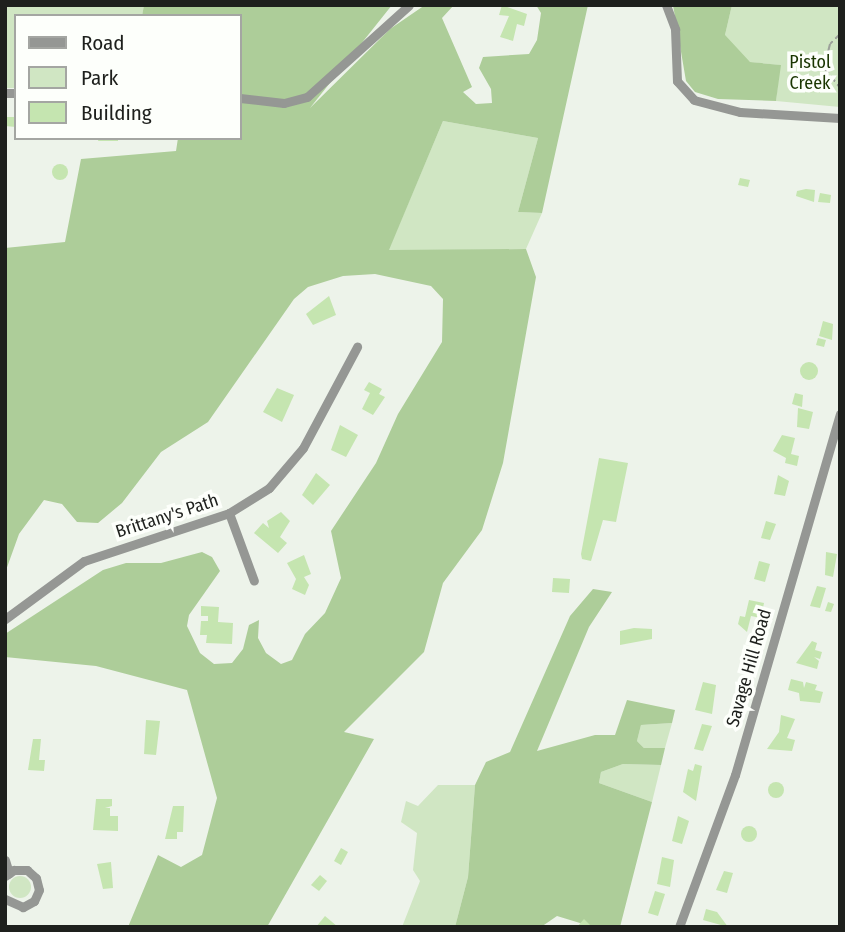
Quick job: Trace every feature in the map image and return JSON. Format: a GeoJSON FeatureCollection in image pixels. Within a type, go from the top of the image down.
{"type":"FeatureCollection","features":[{"type":"Feature","properties":{"kind":"street"},"geometry":{"type":"LineString","coordinates":[[242,98],[284,103],[307,97],[409,5]]}},
{"type":"Feature","properties":{"kind":"street"},"geometry":{"type":"LineString","coordinates":[[666,5],[675,29],[677,81],[687,95],[740,112],[840,118]]}},
{"type":"Feature","properties":{"kind":"street","name":"Brittany's Path"},"geometry":{"type":"LineString","coordinates":[[5,619],[84,561],[229,513],[285,473],[303,448],[357,347]]}},
{"type":"Feature","properties":{"kind":"street","name":"Savage Hill Road"},"geometry":{"type":"LineString","coordinates":[[679,927],[734,775],[840,414]]}},
{"type":"Feature","properties":{"kind":"street"},"geometry":{"type":"LineString","coordinates":[[229,513],[254,581]]}},
{"type":"Feature","properties":{"kind":"street"},"geometry":{"type":"LineString","coordinates":[[5,860],[7,875],[20,869],[32,873],[39,890],[34,901],[23,907],[5,899]]}},
{"type":"Feature","properties":{"kind":"path"},"geometry":{"type":"LineString","coordinates":[[840,34],[830,44],[824,68],[840,88]]}},
{"type":"Feature","properties":{"kind":"green space"},"geometry":{"type":"Polygon","coordinates":[[[5,5],[144,5],[142,14],[14,14],[14,88],[5,88],[5,5]]]}},
{"type":"Feature","properties":{"kind":"green space"},"geometry":{"type":"Polygon","coordinates":[[[144,5],[392,5],[310,108],[390,29],[425,5],[454,5],[442,18],[472,87],[463,92],[476,104],[492,103],[491,89],[479,68],[483,57],[529,54],[537,40],[541,13],[536,5],[588,5],[542,213],[518,212],[538,138],[443,121],[389,250],[526,249],[536,277],[503,463],[482,530],[443,583],[424,652],[344,732],[374,739],[267,927],[128,927],[158,855],[181,867],[202,855],[217,798],[187,690],[96,666],[5,657],[5,634],[103,570],[126,563],[161,563],[202,552],[212,557],[220,571],[189,615],[187,626],[200,653],[214,664],[232,663],[243,649],[249,625],[259,620],[258,638],[266,653],[281,664],[292,660],[305,634],[325,613],[341,578],[331,531],[376,463],[398,414],[442,342],[443,299],[431,286],[375,274],[343,276],[308,287],[294,299],[208,422],[161,452],[122,503],[98,523],[77,522],[62,504],[44,500],[19,534],[5,573],[5,248],[65,242],[81,159],[176,151],[178,140],[242,140],[242,14],[142,14],[144,5]]]}},
{"type":"Feature","properties":{"kind":"green space"},"geometry":{"type":"Polygon","coordinates":[[[673,5],[732,5],[725,35],[750,62],[781,65],[776,101],[718,99],[695,92],[686,81],[673,5]]]}},
{"type":"Feature","properties":{"kind":"green space","name":"Pistol Creek"},"geometry":{"type":"Polygon","coordinates":[[[732,5],[840,5],[840,107],[776,101],[780,65],[750,62],[708,49],[725,35],[732,5]]]}},
{"type":"Feature","properties":{"kind":"green space"},"geometry":{"type":"Polygon","coordinates":[[[443,121],[538,138],[518,212],[542,213],[526,249],[388,251],[443,121]]]}},
{"type":"Feature","properties":{"kind":"green space"},"geometry":{"type":"Polygon","coordinates":[[[593,589],[612,592],[589,627],[537,751],[595,735],[615,735],[627,700],[675,710],[672,723],[641,725],[637,741],[644,748],[665,748],[661,765],[623,764],[601,772],[599,783],[652,802],[620,927],[593,927],[557,916],[541,927],[455,927],[468,877],[475,785],[486,762],[510,752],[570,616],[593,589]]]}},
{"type":"Feature","properties":{"kind":"green space"},"geometry":{"type":"Polygon","coordinates":[[[672,723],[665,748],[644,748],[637,741],[641,725],[672,723]]]}},
{"type":"Feature","properties":{"kind":"green space"},"geometry":{"type":"Polygon","coordinates":[[[623,764],[661,765],[652,802],[599,783],[601,772],[623,764]]]}},
{"type":"Feature","properties":{"kind":"green space"},"geometry":{"type":"Polygon","coordinates":[[[438,785],[475,785],[468,877],[455,927],[402,927],[420,881],[413,870],[417,833],[401,822],[406,801],[418,806],[438,785]]]}},
{"type":"Feature","properties":{"kind":"green space"},"geometry":{"type":"Polygon","coordinates":[[[20,876],[28,879],[31,887],[28,895],[20,898],[12,895],[9,887],[12,879],[20,876]]]}},
{"type":"Feature","properties":{"kind":"building"},"geometry":{"type":"Polygon","coordinates":[[[502,5],[527,14],[524,26],[517,24],[513,41],[500,37],[509,16],[499,15],[502,5]]]}},
{"type":"Feature","properties":{"kind":"building"},"geometry":{"type":"Polygon","coordinates":[[[5,117],[14,117],[14,127],[5,126],[5,117]]]}},
{"type":"Feature","properties":{"kind":"building"},"geometry":{"type":"Polygon","coordinates":[[[60,164],[68,172],[60,180],[52,172],[60,164]]]}},
{"type":"Feature","properties":{"kind":"building"},"geometry":{"type":"Polygon","coordinates":[[[740,178],[750,180],[748,187],[738,185],[740,178]]]}},
{"type":"Feature","properties":{"kind":"building"},"geometry":{"type":"Polygon","coordinates":[[[815,190],[814,202],[796,196],[797,191],[815,190]]]}},
{"type":"Feature","properties":{"kind":"building"},"geometry":{"type":"Polygon","coordinates":[[[820,193],[831,195],[830,203],[818,202],[820,193]]]}},
{"type":"Feature","properties":{"kind":"building"},"geometry":{"type":"Polygon","coordinates":[[[329,296],[336,315],[313,325],[306,314],[329,296]]]}},
{"type":"Feature","properties":{"kind":"building"},"geometry":{"type":"Polygon","coordinates":[[[823,321],[833,324],[832,340],[819,336],[823,321]]]}},
{"type":"Feature","properties":{"kind":"building"},"geometry":{"type":"Polygon","coordinates":[[[818,338],[826,340],[824,347],[816,345],[818,338]]]}},
{"type":"Feature","properties":{"kind":"building"},"geometry":{"type":"Polygon","coordinates":[[[809,362],[815,365],[818,371],[815,377],[809,380],[803,377],[800,371],[803,365],[809,362]]]}},
{"type":"Feature","properties":{"kind":"building"},"geometry":{"type":"Polygon","coordinates":[[[369,382],[382,389],[379,394],[385,397],[373,415],[362,409],[370,393],[364,390],[369,382]]]}},
{"type":"Feature","properties":{"kind":"building"},"geometry":{"type":"Polygon","coordinates":[[[277,388],[294,395],[282,422],[263,412],[277,388]]]}},
{"type":"Feature","properties":{"kind":"building"},"geometry":{"type":"Polygon","coordinates":[[[795,393],[803,395],[802,407],[792,404],[795,393]]]}},
{"type":"Feature","properties":{"kind":"building"},"geometry":{"type":"Polygon","coordinates":[[[798,408],[813,412],[809,429],[797,427],[798,408]]]}},
{"type":"Feature","properties":{"kind":"building"},"geometry":{"type":"Polygon","coordinates":[[[340,425],[358,435],[346,457],[331,450],[340,425]]]}},
{"type":"Feature","properties":{"kind":"building"},"geometry":{"type":"Polygon","coordinates":[[[782,435],[795,438],[791,454],[799,456],[797,466],[785,463],[786,458],[773,451],[782,435]]]}},
{"type":"Feature","properties":{"kind":"building"},"geometry":{"type":"Polygon","coordinates":[[[599,458],[628,463],[616,522],[603,520],[591,561],[582,559],[581,554],[599,458]]]}},
{"type":"Feature","properties":{"kind":"building"},"geometry":{"type":"Polygon","coordinates":[[[316,473],[330,485],[313,505],[302,495],[316,473]]]}},
{"type":"Feature","properties":{"kind":"building"},"geometry":{"type":"Polygon","coordinates":[[[778,475],[789,481],[785,496],[774,494],[778,475]]]}},
{"type":"Feature","properties":{"kind":"building"},"geometry":{"type":"Polygon","coordinates":[[[281,512],[290,521],[280,537],[287,543],[278,553],[254,533],[263,523],[269,528],[267,521],[281,512]]]}},
{"type":"Feature","properties":{"kind":"building"},"geometry":{"type":"Polygon","coordinates":[[[766,521],[776,524],[770,540],[761,538],[766,521]]]}},
{"type":"Feature","properties":{"kind":"building"},"geometry":{"type":"Polygon","coordinates":[[[826,552],[837,554],[833,577],[825,575],[826,552]]]}},
{"type":"Feature","properties":{"kind":"building"},"geometry":{"type":"Polygon","coordinates":[[[304,555],[311,574],[304,577],[309,585],[305,595],[292,589],[296,579],[287,563],[304,555]]]}},
{"type":"Feature","properties":{"kind":"building"},"geometry":{"type":"Polygon","coordinates":[[[759,561],[770,564],[765,582],[754,579],[759,561]]]}},
{"type":"Feature","properties":{"kind":"building"},"geometry":{"type":"Polygon","coordinates":[[[553,578],[570,579],[569,593],[552,592],[553,578]]]}},
{"type":"Feature","properties":{"kind":"building"},"geometry":{"type":"Polygon","coordinates":[[[817,586],[826,588],[820,608],[810,606],[817,586]]]}},
{"type":"Feature","properties":{"kind":"building"},"geometry":{"type":"Polygon","coordinates":[[[749,600],[764,603],[761,618],[751,616],[747,632],[738,624],[740,616],[745,617],[749,600]]]}},
{"type":"Feature","properties":{"kind":"building"},"geometry":{"type":"Polygon","coordinates":[[[828,602],[834,604],[831,612],[825,611],[828,602]]]}},
{"type":"Feature","properties":{"kind":"building"},"geometry":{"type":"Polygon","coordinates":[[[201,606],[219,607],[218,622],[233,623],[232,644],[206,643],[207,635],[200,635],[201,621],[208,621],[208,616],[201,616],[201,606]]]}},
{"type":"Feature","properties":{"kind":"building"},"geometry":{"type":"Polygon","coordinates":[[[634,628],[652,629],[652,639],[620,645],[620,631],[634,628]]]}},
{"type":"Feature","properties":{"kind":"building"},"geometry":{"type":"Polygon","coordinates":[[[812,641],[817,643],[815,650],[822,652],[820,659],[814,657],[819,661],[817,669],[796,663],[812,641]]]}},
{"type":"Feature","properties":{"kind":"building"},"geometry":{"type":"Polygon","coordinates":[[[791,679],[803,682],[804,688],[806,682],[817,685],[815,690],[823,692],[820,703],[800,701],[799,693],[788,690],[791,679]]]}},
{"type":"Feature","properties":{"kind":"building"},"geometry":{"type":"Polygon","coordinates":[[[703,682],[716,685],[712,714],[695,710],[703,682]]]}},
{"type":"Feature","properties":{"kind":"building"},"geometry":{"type":"Polygon","coordinates":[[[781,715],[795,719],[787,738],[795,740],[792,751],[767,749],[779,732],[781,715]]]}},
{"type":"Feature","properties":{"kind":"building"},"geometry":{"type":"Polygon","coordinates":[[[146,720],[160,721],[156,755],[144,754],[146,720]]]}},
{"type":"Feature","properties":{"kind":"building"},"geometry":{"type":"Polygon","coordinates":[[[702,724],[712,726],[703,751],[694,749],[702,724]]]}},
{"type":"Feature","properties":{"kind":"building"},"geometry":{"type":"Polygon","coordinates":[[[33,739],[41,739],[39,760],[45,760],[44,771],[28,770],[33,739]]]}},
{"type":"Feature","properties":{"kind":"building"},"geometry":{"type":"Polygon","coordinates":[[[695,764],[702,766],[696,801],[683,792],[688,769],[693,771],[695,764]]]}},
{"type":"Feature","properties":{"kind":"building"},"geometry":{"type":"Polygon","coordinates":[[[776,782],[782,784],[782,796],[776,798],[770,796],[768,790],[770,784],[776,782]]]}},
{"type":"Feature","properties":{"kind":"building"},"geometry":{"type":"Polygon","coordinates":[[[96,799],[112,799],[112,806],[105,808],[110,808],[110,816],[118,816],[118,831],[93,830],[96,799]]]}},
{"type":"Feature","properties":{"kind":"building"},"geometry":{"type":"Polygon","coordinates":[[[173,806],[184,806],[183,832],[177,832],[177,839],[165,839],[173,806]]]}},
{"type":"Feature","properties":{"kind":"building"},"geometry":{"type":"Polygon","coordinates":[[[678,816],[689,821],[682,844],[672,841],[678,816]]]}},
{"type":"Feature","properties":{"kind":"building"},"geometry":{"type":"Polygon","coordinates":[[[749,826],[755,828],[755,840],[749,842],[743,840],[741,834],[743,828],[749,826]]]}},
{"type":"Feature","properties":{"kind":"building"},"geometry":{"type":"Polygon","coordinates":[[[341,848],[348,852],[341,865],[334,861],[341,848]]]}},
{"type":"Feature","properties":{"kind":"building"},"geometry":{"type":"Polygon","coordinates":[[[662,857],[674,860],[670,887],[657,884],[662,857]]]}},
{"type":"Feature","properties":{"kind":"building"},"geometry":{"type":"Polygon","coordinates":[[[111,862],[113,888],[103,889],[97,864],[111,862]]]}},
{"type":"Feature","properties":{"kind":"building"},"geometry":{"type":"Polygon","coordinates":[[[724,871],[733,873],[727,893],[716,890],[724,871]]]}},
{"type":"Feature","properties":{"kind":"building"},"geometry":{"type":"Polygon","coordinates":[[[320,875],[327,881],[319,891],[311,885],[320,875]]]}},
{"type":"Feature","properties":{"kind":"building"},"geometry":{"type":"Polygon","coordinates":[[[655,891],[665,894],[658,916],[648,913],[655,891]]]}},
{"type":"Feature","properties":{"kind":"building"},"geometry":{"type":"Polygon","coordinates":[[[706,909],[717,912],[728,927],[703,920],[706,909]]]}},
{"type":"Feature","properties":{"kind":"building"},"geometry":{"type":"Polygon","coordinates":[[[325,916],[338,927],[316,927],[325,916]]]}},
{"type":"Feature","properties":{"kind":"building"},"geometry":{"type":"Polygon","coordinates":[[[584,919],[592,927],[577,927],[584,919]]]}}]}
